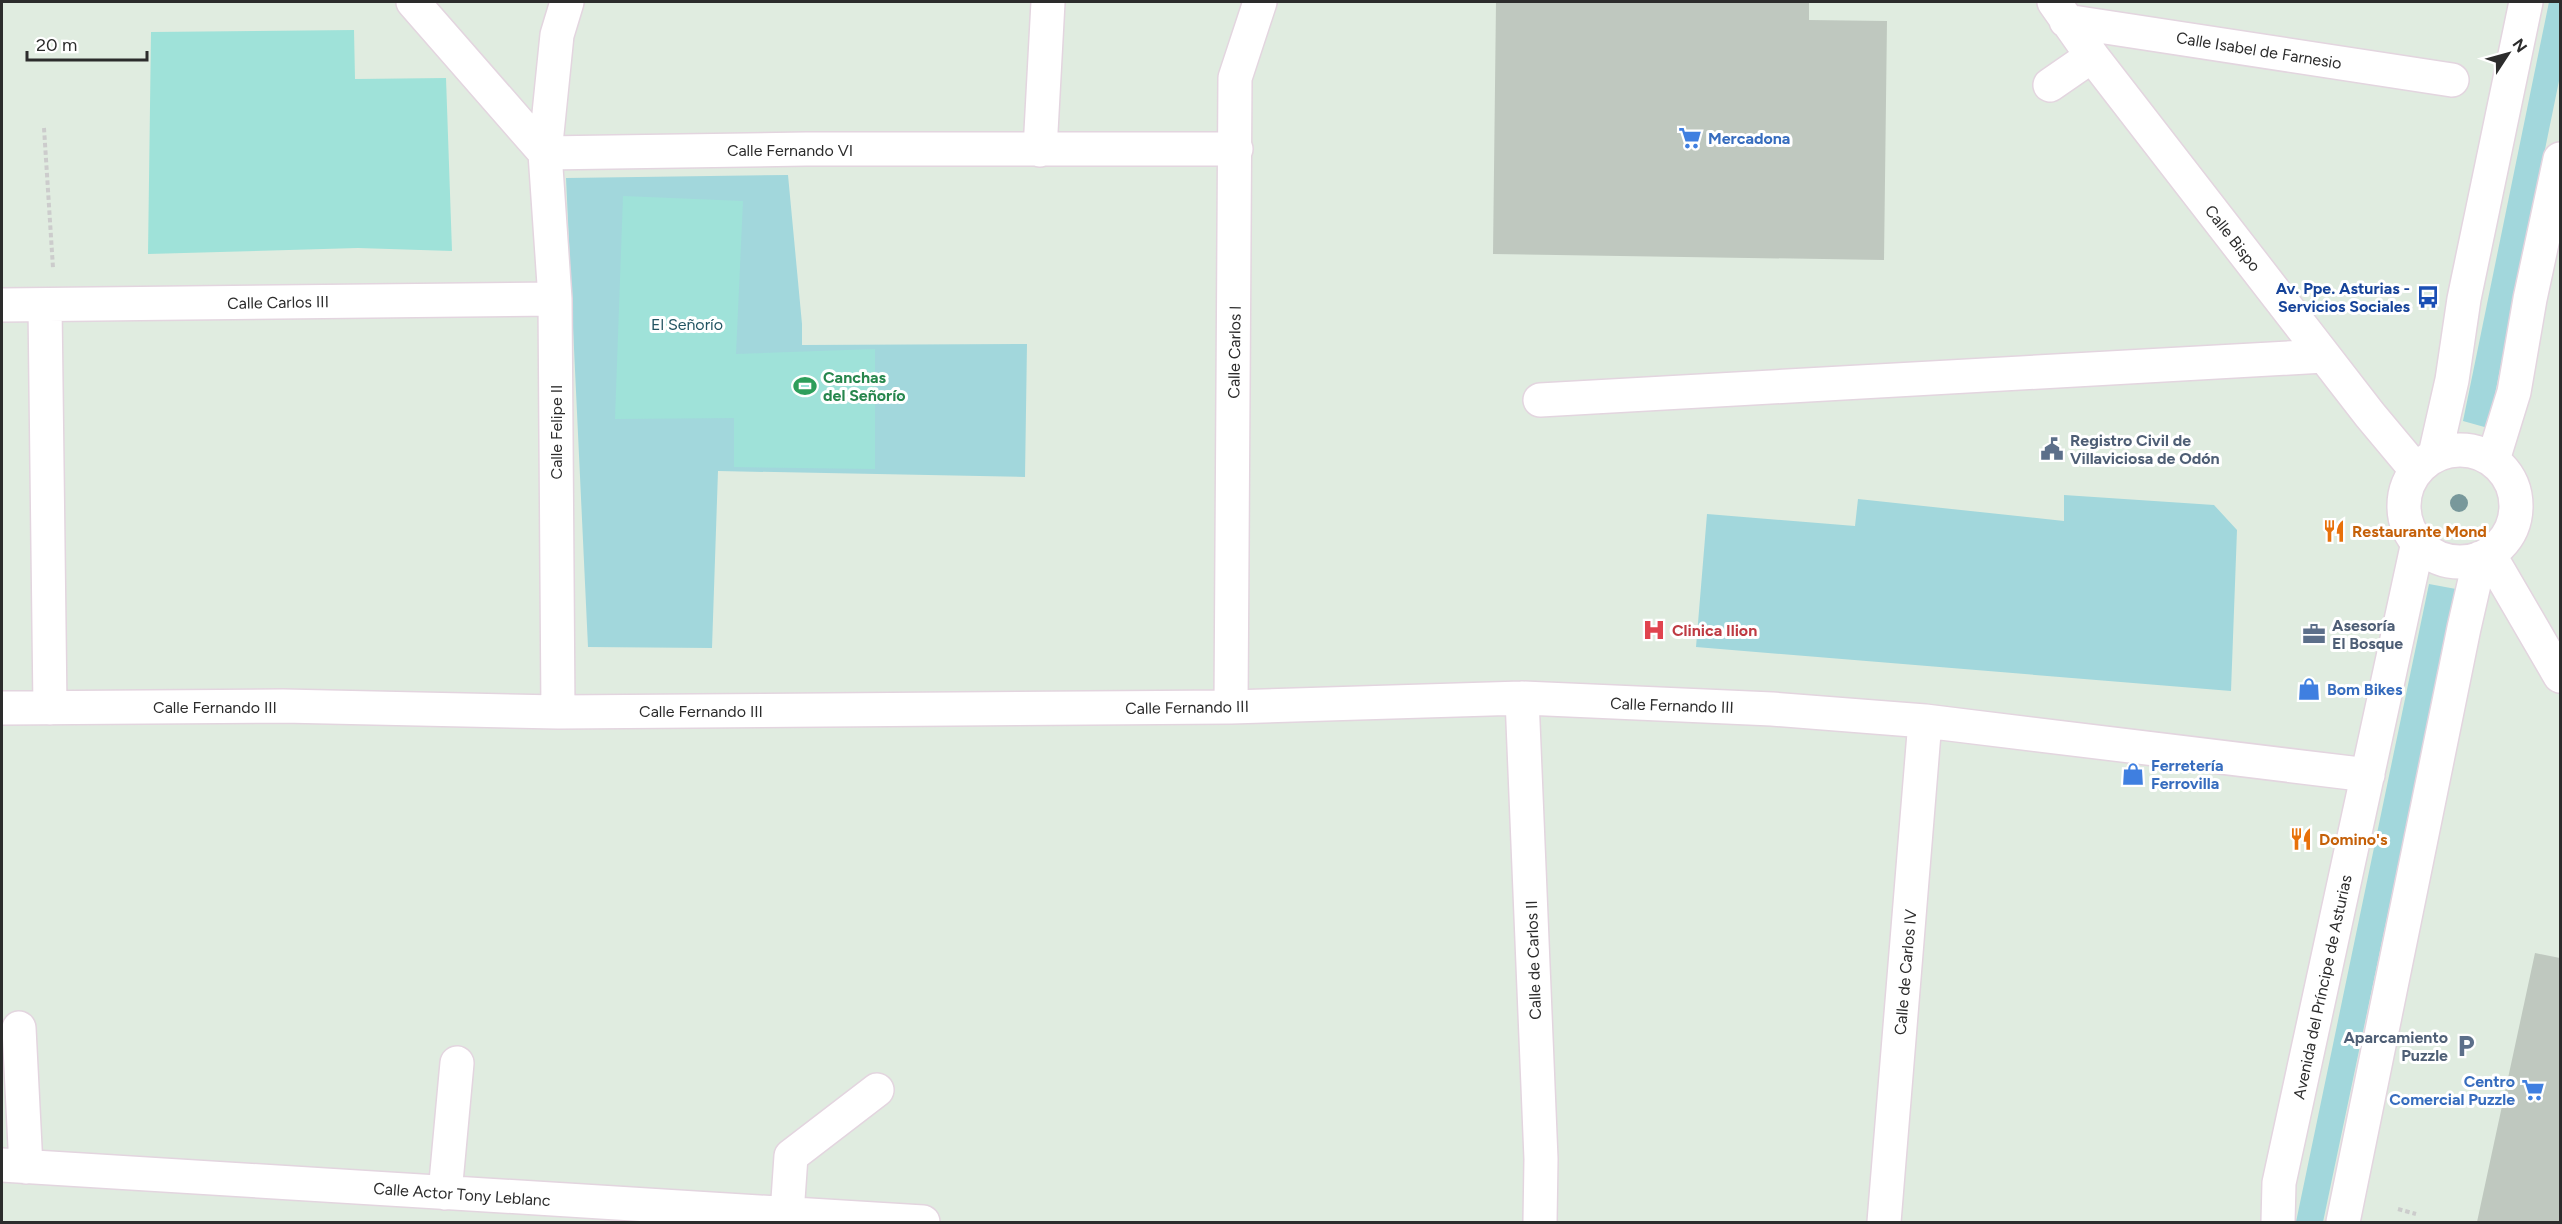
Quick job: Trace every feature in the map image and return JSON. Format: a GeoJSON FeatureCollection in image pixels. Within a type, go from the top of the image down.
{"type":"FeatureCollection","features":[{"type":"Feature","properties":{"kind":"street"},"geometry":{"type":"LineString","coordinates":[[413,2],[545,153]]}},
{"type":"Feature","properties":{"kind":"street","name":"Calle Felipe II"},"geometry":{"type":"LineString","coordinates":[[558,712],[555,299],[545,153],[557,35],[567,2]]}},
{"type":"Feature","properties":{"kind":"street"},"geometry":{"type":"LineString","coordinates":[[1040,150],[1048,2]]}},
{"type":"Feature","properties":{"kind":"street","name":"Calle Carlos I"},"geometry":{"type":"LineString","coordinates":[[1231,707],[1235,78],[1260,2]]}},
{"type":"Feature","properties":{"kind":"street"},"geometry":{"type":"LineString","coordinates":[[2426,463],[2454,450],[2474,452],[2493,460],[2506,473],[2514,490],[2516,508],[2513,526],[2503,541],[2485,556],[2458,562],[2435,556],[2418,542],[2409,529],[2404,499],[2408,484],[2426,463],[2452,380],[2464,299],[2526,2]]}},
{"type":"Feature","properties":{"kind":"street","name":"Calle Bispo"},"geometry":{"type":"LineString","coordinates":[[2060,11],[2092,56],[2400,452],[2426,463]]}},
{"type":"Feature","properties":{"kind":"street","name":"Calle Isabel de Farnesio"},"geometry":{"type":"LineString","coordinates":[[2060,11],[2452,80]]}},
{"type":"Feature","properties":{"kind":"street"},"geometry":{"type":"LineString","coordinates":[[2049,85],[2092,56]]}},
{"type":"Feature","properties":{"kind":"street","name":"Calle Fernando VI"},"geometry":{"type":"LineString","coordinates":[[545,153],[806,149],[1236,149]]}},
{"type":"Feature","properties":{"kind":"street"},"geometry":{"type":"LineString","coordinates":[[2493,460],[2514,393],[2530,299],[2560,159]]}},
{"type":"Feature","properties":{"kind":"street","name":"Calle Carlos III"},"geometry":{"type":"LineString","coordinates":[[2,305],[555,299]]}},
{"type":"Feature","properties":{"kind":"street"},"geometry":{"type":"LineString","coordinates":[[50,305],[50,708]]}},
{"type":"Feature","properties":{"kind":"street"},"geometry":{"type":"LineString","coordinates":[[1540,399],[2324,356]]}},
{"type":"Feature","properties":{"kind":"street","name":"Avenida del Príncipe de Asturias"},"geometry":{"type":"LineString","coordinates":[[2278,1222],[2279,1183],[2418,542]]}},
{"type":"Feature","properties":{"kind":"street"},"geometry":{"type":"LineString","coordinates":[[2485,556],[2560,676]]}},
{"type":"Feature","properties":{"kind":"street"},"geometry":{"type":"LineString","coordinates":[[2343,1222],[2461,639],[2485,556]]}},
{"type":"Feature","properties":{"kind":"street","name":"Calle Fernando III"},"geometry":{"type":"LineString","coordinates":[[2,708],[283,706],[558,712],[1231,707],[1522,698],[1772,708],[1925,721],[2368,775]]}},
{"type":"Feature","properties":{"kind":"street","name":"Calle de Carlos II"},"geometry":{"type":"LineString","coordinates":[[1522,698],[1541,1159],[1540,1222]]}},
{"type":"Feature","properties":{"kind":"street","name":"Calle de Carlos IV"},"geometry":{"type":"LineString","coordinates":[[1884,1222],[1925,721]]}},
{"type":"Feature","properties":{"kind":"street"},"geometry":{"type":"LineString","coordinates":[[14,1166],[19,1028]]}},
{"type":"Feature","properties":{"kind":"street"},"geometry":{"type":"LineString","coordinates":[[446,1193],[457,1063]]}},
{"type":"Feature","properties":{"kind":"street"},"geometry":{"type":"LineString","coordinates":[[787,1214],[791,1156],[877,1090]]}},
{"type":"Feature","properties":{"kind":"street","name":"Calle Actor Tony Leblanc"},"geometry":{"type":"LineString","coordinates":[[14,1166],[923,1222]]}},
{"type":"Feature","properties":{"kind":"path"},"geometry":{"type":"LineString","coordinates":[[44,128],[50,305]]}},
{"type":"Feature","properties":{"kind":"path"},"geometry":{"type":"LineString","coordinates":[[2398,1209],[2416,1214]]}},
{"type":"Feature","properties":{"kind":"green space"},"geometry":{"type":"Polygon","coordinates":[[[2549,2],[2560,2],[2560,76],[2488,428],[2463,421],[2549,2]]]}},
{"type":"Feature","properties":{"kind":"green space"},"geometry":{"type":"Polygon","coordinates":[[[354,30],[355,79],[446,78],[452,251],[358,248],[148,254],[151,32],[354,30]]]}},
{"type":"Feature","properties":{"kind":"green space","name":"El Señorío"},"geometry":{"type":"Polygon","coordinates":[[[788,175],[802,345],[1027,344],[1025,477],[718,471],[712,648],[588,647],[566,178],[788,175]]]}},
{"type":"Feature","properties":{"kind":"green space"},"geometry":{"type":"Polygon","coordinates":[[[623,196],[743,201],[736,354],[875,349],[875,469],[734,467],[734,418],[615,419],[623,196]]]}},
{"type":"Feature","properties":{"kind":"green space"},"geometry":{"type":"Polygon","coordinates":[[[2064,495],[2214,505],[2237,530],[2231,691],[1696,647],[1707,514],[1855,526],[1858,499],[2064,521],[2064,495]]]}},
{"type":"Feature","properties":{"kind":"green space"},"geometry":{"type":"Polygon","coordinates":[[[2429,584],[2456,589],[2323,1222],[2296,1222],[2429,584]]]}},
{"type":"Feature","properties":{"kind":"building","name":"Mercadona"},"geometry":{"type":"Polygon","coordinates":[[[1496,2],[1809,2],[1809,20],[1887,21],[1884,260],[1493,254],[1496,2]]]}},
{"type":"Feature","properties":{"kind":"building","name":"Centro Comercial Puzzle"},"geometry":{"type":"Polygon","coordinates":[[[2535,953],[2560,958],[2560,1222],[2477,1222],[2535,953]]]}},
{"type":"Feature","properties":{"kind":"place","name":"Mercadona"},"geometry":{"type":"Point","coordinates":[1690,138]}},
{"type":"Feature","properties":{"kind":"place","name":"Av. Ppe. Asturias - Servicios Sociales"},"geometry":{"type":"Point","coordinates":[2428,297]}},
{"type":"Feature","properties":{"kind":"place","name":"Canchas del Señorío"},"geometry":{"type":"Point","coordinates":[805,386]}},
{"type":"Feature","properties":{"kind":"place","name":"Registro Civil de Villaviciosa de Odón"},"geometry":{"type":"Point","coordinates":[2052,449]}},
{"type":"Feature","properties":{"kind":"place","name":"Restaurante Mond"},"geometry":{"type":"Point","coordinates":[2334,531]}},
{"type":"Feature","properties":{"kind":"place","name":"Clinica Ilion"},"geometry":{"type":"Point","coordinates":[1654,630]}},
{"type":"Feature","properties":{"kind":"place","name":"Asesoría El Bosque"},"geometry":{"type":"Point","coordinates":[2314,634]}},
{"type":"Feature","properties":{"kind":"place","name":"Bom Bikes"},"geometry":{"type":"Point","coordinates":[2309,689]}},
{"type":"Feature","properties":{"kind":"place","name":"Ferretería Ferrovilla"},"geometry":{"type":"Point","coordinates":[2133,774]}},
{"type":"Feature","properties":{"kind":"place","name":"Domino's"},"geometry":{"type":"Point","coordinates":[2301,839]}},
{"type":"Feature","properties":{"kind":"place","name":"Aparcamiento Puzzle"},"geometry":{"type":"Point","coordinates":[2466,1046]}},
{"type":"Feature","properties":{"kind":"place","name":"Centro Comercial Puzzle"},"geometry":{"type":"Point","coordinates":[2533,1090]}}]}
